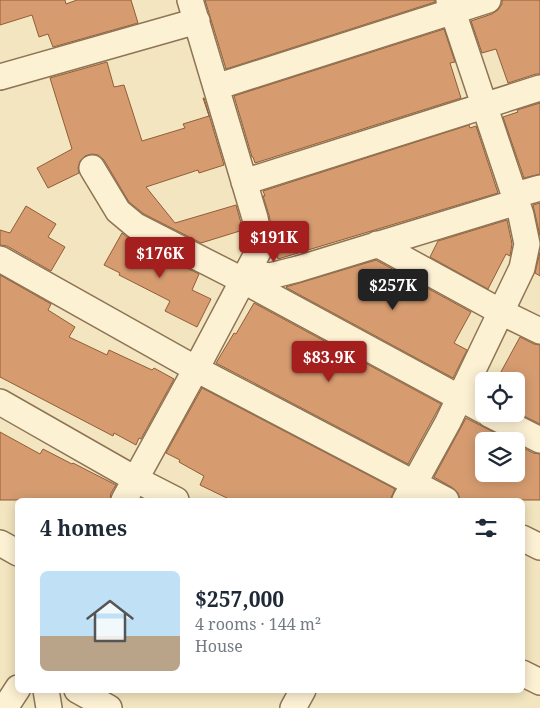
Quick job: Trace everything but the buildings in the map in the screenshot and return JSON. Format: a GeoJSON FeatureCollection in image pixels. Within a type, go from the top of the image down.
{"type":"FeatureCollection","features":[{"type":"Feature","properties":{"kind":"street"},"geometry":{"type":"LineString","coordinates":[[216,87],[451,6],[488,0]]}},
{"type":"Feature","properties":{"kind":"street"},"geometry":{"type":"LineString","coordinates":[[410,492],[448,422],[534,242],[516,198],[451,6]]}},
{"type":"Feature","properties":{"kind":"street"},"geometry":{"type":"LineString","coordinates":[[0,77],[193,11],[255,218],[259,238],[258,250],[130,490]]}},
{"type":"Feature","properties":{"kind":"street"},"geometry":{"type":"LineString","coordinates":[[244,182],[540,88]]}},
{"type":"Feature","properties":{"kind":"street"},"geometry":{"type":"LineString","coordinates":[[92,168],[118,211],[136,226],[244,276],[475,407]]}},
{"type":"Feature","properties":{"kind":"street"},"geometry":{"type":"LineString","coordinates":[[244,276],[270,276],[298,269],[516,198],[540,188]]}},
{"type":"Feature","properties":{"kind":"street"},"geometry":{"type":"LineString","coordinates":[[377,244],[501,312],[540,331]]}},
{"type":"Feature","properties":{"kind":"street"},"geometry":{"type":"LineString","coordinates":[[0,260],[196,369],[410,492],[437,498]]}},
{"type":"Feature","properties":{"kind":"street"},"geometry":{"type":"LineString","coordinates":[[0,402],[130,490],[167,498]]}},
{"type":"Feature","properties":{"kind":"street"},"geometry":{"type":"LineString","coordinates":[[505,422],[540,440]]}},
{"type":"Feature","properties":{"kind":"street"},"geometry":{"type":"LineString","coordinates":[[525,540],[540,547]]}},
{"type":"Feature","properties":{"kind":"street"},"geometry":{"type":"LineString","coordinates":[[0,543],[15,551]]}},
{"type":"Feature","properties":{"kind":"street"},"geometry":{"type":"LineString","coordinates":[[525,674],[540,682]]}},
{"type":"Feature","properties":{"kind":"street"},"geometry":{"type":"LineString","coordinates":[[5,708],[15,693]]}},
{"type":"Feature","properties":{"kind":"street"},"geometry":{"type":"LineString","coordinates":[[46,693],[49,708]]}},
{"type":"Feature","properties":{"kind":"street"},"geometry":{"type":"LineString","coordinates":[[82,693],[109,708]]}}]}
